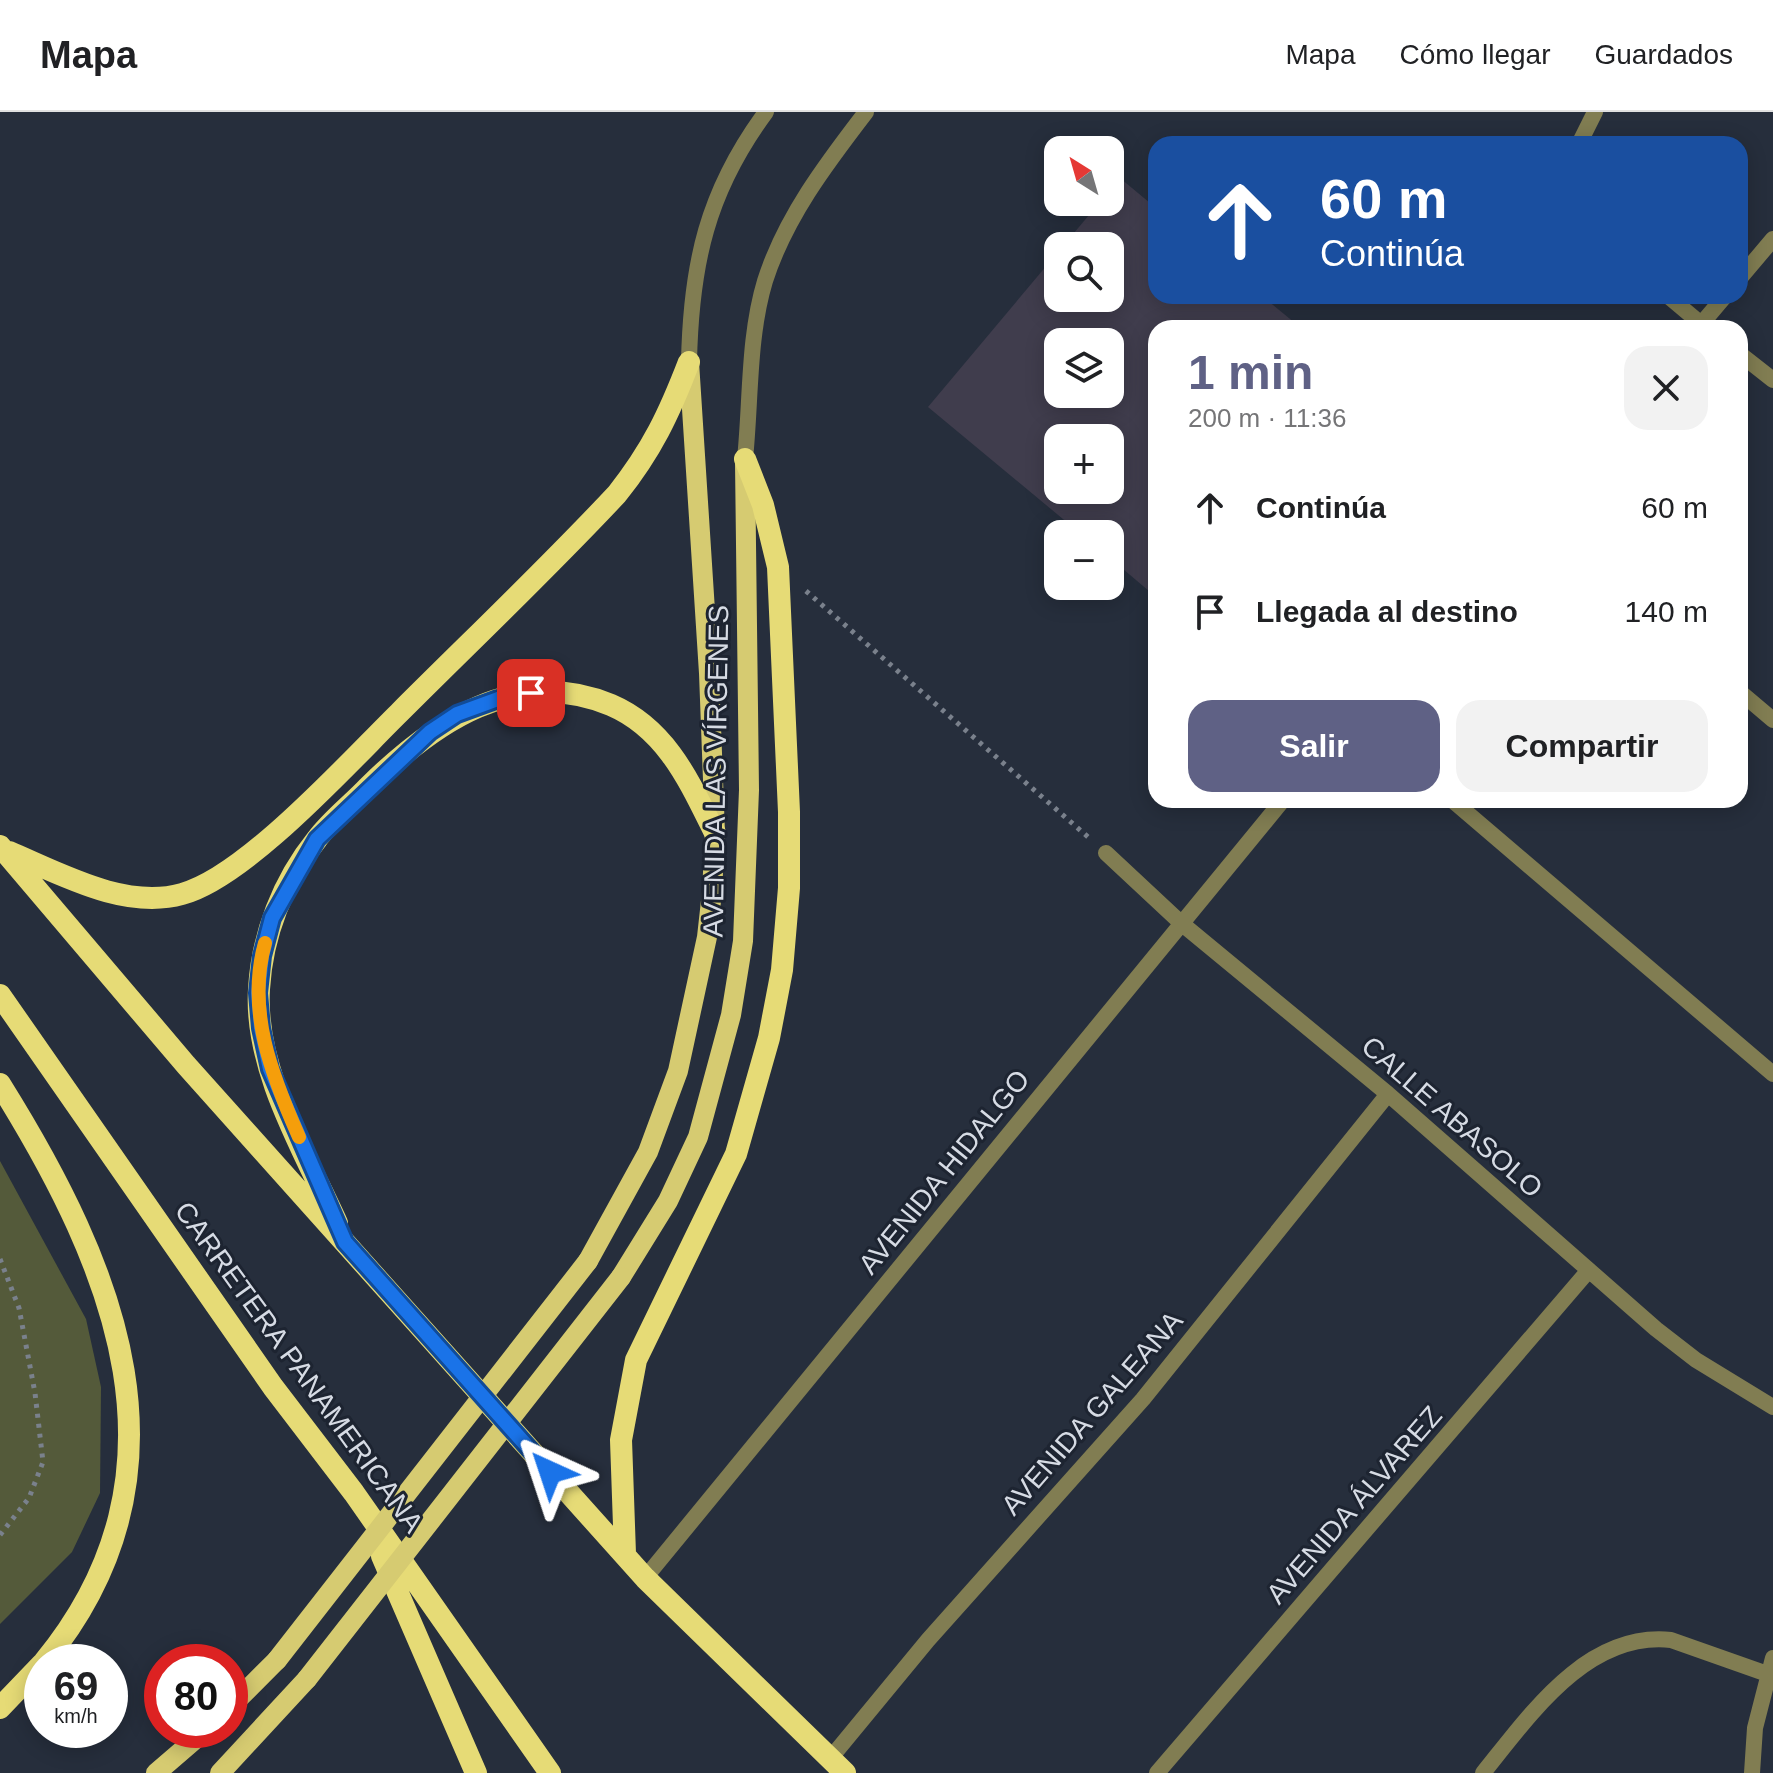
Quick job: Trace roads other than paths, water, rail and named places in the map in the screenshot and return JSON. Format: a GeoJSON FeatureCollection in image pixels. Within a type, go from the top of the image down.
{"type":"FeatureCollection","features":[{"type":"Feature","properties":{"kind":"highway"},"geometry":{"type":"LineString","coordinates":[[1,848],[78,881],[115,893],[154,898],[183,894],[217,879],[294,816],[617,494],[645,459],[664,427],[689,362]]}},
{"type":"Feature","properties":{"kind":"highway"},"geometry":{"type":"LineString","coordinates":[[625,1554],[621,1440],[636,1360],[736,1154],[769,1038],[782,970],[789,888],[789,812],[778,567],[763,505],[745,459]]}},
{"type":"Feature","properties":{"kind":"highway"},"geometry":{"type":"LineString","coordinates":[[345,1242],[275,1081],[261,1028],[262,956],[272,918],[317,839],[430,732],[457,714],[498,699],[531,693],[575,696],[611,705],[644,725],[682,766],[715,833]]}},
{"type":"Feature","properties":{"kind":"highway"},"geometry":{"type":"LineString","coordinates":[[1,848],[186,1065],[645,1578],[837,1767]]}},
{"type":"Feature","properties":{"kind":"highway","name":"CARRETERA PANAMERICANA"},"geometry":{"type":"LineString","coordinates":[[0,995],[273,1387],[354,1493],[550,1773]]}},
{"type":"Feature","properties":{"kind":"highway"},"geometry":{"type":"LineString","coordinates":[[0,1084],[89,1251],[117,1328],[129,1399],[131,1457],[118,1526],[86,1604],[57,1644]]}},
{"type":"Feature","properties":{"kind":"highway"},"geometry":{"type":"LineString","coordinates":[[354,1493],[476,1773]]}},
{"type":"Feature","properties":{"kind":"highway"},"geometry":{"type":"LineString","coordinates":[[0,1708],[24,1683]]}},
{"type":"Feature","properties":{"kind":"main road","name":"AVENIDA LAS VÍRGENES"},"geometry":{"type":"LineString","coordinates":[[248,1689],[277,1660],[588,1261],[648,1152],[678,1071],[707,937],[715,833],[689,362]]}},
{"type":"Feature","properties":{"kind":"main road","name":"AVENIDA LAS VÍRGENES"},"geometry":{"type":"LineString","coordinates":[[220,1773],[307,1679],[621,1277],[668,1201],[698,1137],[728,1028],[743,941],[749,790],[745,459]]}},
{"type":"Feature","properties":{"kind":"main road"},"geometry":{"type":"LineString","coordinates":[[156,1773],[185,1748]]}},
{"type":"Feature","properties":{"kind":"street","name":"AVENIDA LAS VÍRGENES"},"geometry":{"type":"LineString","coordinates":[[689,362],[690,298],[705,230],[744,141],[766,112]]}},
{"type":"Feature","properties":{"kind":"street","name":"AVENIDA LAS VÍRGENES"},"geometry":{"type":"LineString","coordinates":[[745,459],[755,339],[765,282],[791,223],[820,171],[866,112]]}},
{"type":"Feature","properties":{"kind":"street"},"geometry":{"type":"LineString","coordinates":[[1583,136],[1595,112]]}},
{"type":"Feature","properties":{"kind":"street"},"geometry":{"type":"LineString","coordinates":[[1748,269],[1773,239]]}},
{"type":"Feature","properties":{"kind":"street"},"geometry":{"type":"LineString","coordinates":[[1677,304],[1694,320]]}},
{"type":"Feature","properties":{"kind":"street"},"geometry":{"type":"LineString","coordinates":[[1748,360],[1773,380]]}},
{"type":"Feature","properties":{"kind":"street"},"geometry":{"type":"LineString","coordinates":[[1748,699],[1773,720]]}},
{"type":"Feature","properties":{"kind":"street","name":"AVENIDA HIDALGO"},"geometry":{"type":"LineString","coordinates":[[645,1578],[1276,808]]}},
{"type":"Feature","properties":{"kind":"street"},"geometry":{"type":"LineString","coordinates":[[1461,808],[1773,1074]]}},
{"type":"Feature","properties":{"kind":"street","name":"CALLE ABASOLO"},"geometry":{"type":"LineString","coordinates":[[1106,853],[1181,923],[1388,1094],[1696,1360],[1773,1407]]}},
{"type":"Feature","properties":{"kind":"street","name":"AVENIDA GALEANA"},"geometry":{"type":"LineString","coordinates":[[837,1767],[928,1640],[1143,1399],[1388,1094]]}},
{"type":"Feature","properties":{"kind":"street","name":"AVENIDA ÁLVAREZ"},"geometry":{"type":"LineString","coordinates":[[1157,1773],[1589,1270]]}},
{"type":"Feature","properties":{"kind":"street"},"geometry":{"type":"LineString","coordinates":[[1483,1773],[1549,1697],[1579,1669],[1617,1646],[1655,1639],[1671,1640],[1771,1669],[1755,1728],[1752,1773]]}}]}
